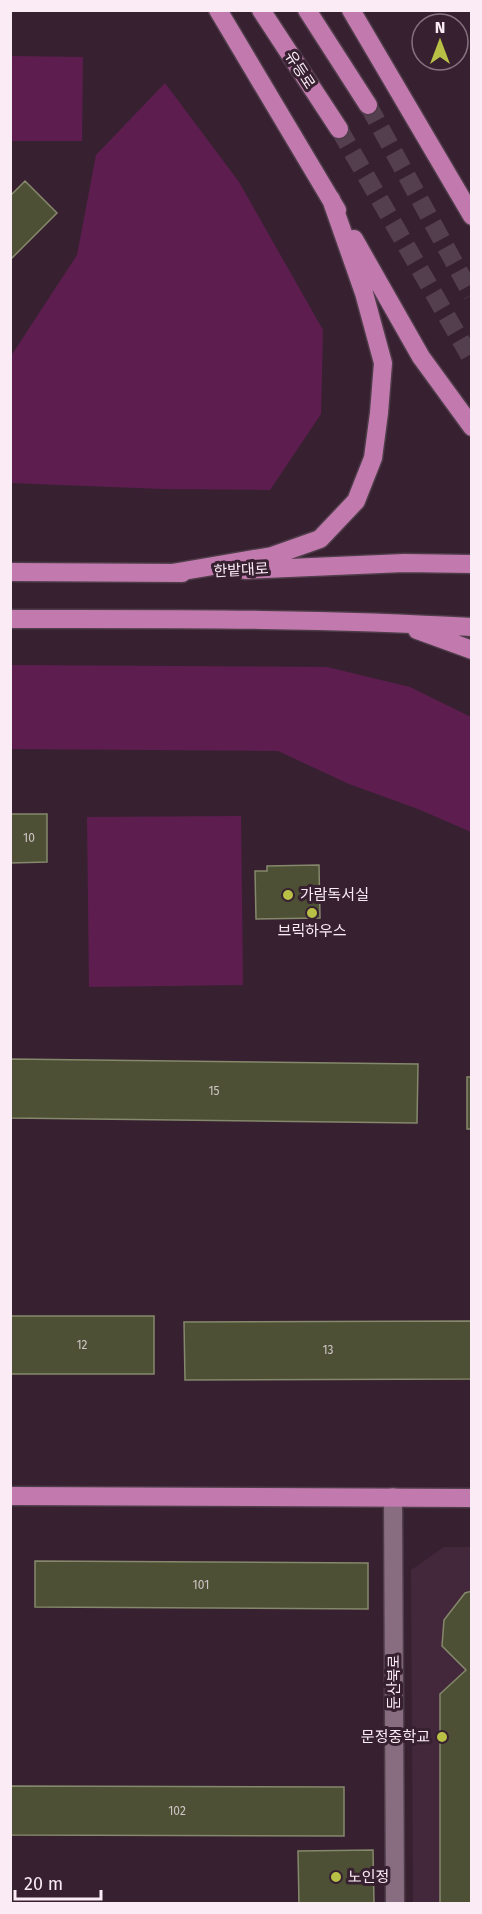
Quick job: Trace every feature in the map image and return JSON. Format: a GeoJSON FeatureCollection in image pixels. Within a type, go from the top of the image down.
{"type":"FeatureCollection","features":[{"type":"Feature","properties":{"kind":"main road"},"geometry":{"type":"LineString","coordinates":[[218,10],[421,357],[471,427]]}},
{"type":"Feature","properties":{"kind":"main road","name":"유등로"},"geometry":{"type":"LineString","coordinates":[[261,10],[339,129]]}},
{"type":"Feature","properties":{"kind":"main road"},"geometry":{"type":"LineString","coordinates":[[307,10],[368,105]]}},
{"type":"Feature","properties":{"kind":"main road"},"geometry":{"type":"LineString","coordinates":[[351,10],[471,216]]}},
{"type":"Feature","properties":{"kind":"main road"},"geometry":{"type":"LineString","coordinates":[[172,573],[272,556],[320,539],[356,501],[373,458],[380,413],[383,363],[364,293],[330,199]]}},
{"type":"Feature","properties":{"kind":"main road","name":"한밭대로"},"geometry":{"type":"LineString","coordinates":[[10,572],[172,573],[404,563],[471,564]]}},
{"type":"Feature","properties":{"kind":"main road"},"geometry":{"type":"LineString","coordinates":[[10,619],[229,620],[396,623],[471,627]]}},
{"type":"Feature","properties":{"kind":"main road"},"geometry":{"type":"LineString","coordinates":[[396,623],[471,650]]}},
{"type":"Feature","properties":{"kind":"main road"},"geometry":{"type":"LineString","coordinates":[[10,1496],[471,1498]]}},
{"type":"Feature","properties":{"kind":"street","name":"둔산북로"},"geometry":{"type":"LineString","coordinates":[[393,1497],[395,1904]]}},
{"type":"Feature","properties":{"kind":"shaded area"},"geometry":{"type":"Polygon","coordinates":[[[11,56],[83,57],[82,141],[11,141],[11,56]]]}},
{"type":"Feature","properties":{"kind":"shaded area"},"geometry":{"type":"Polygon","coordinates":[[[165,83],[239,182],[323,330],[321,414],[270,490],[162,489],[11,483],[11,356],[77,255],[96,155],[165,83]]]}},
{"type":"Feature","properties":{"kind":"shaded area"},"geometry":{"type":"Polygon","coordinates":[[[11,665],[327,667],[410,687],[471,717],[471,832],[418,809],[349,784],[278,751],[11,749],[11,665]]]}},
{"type":"Feature","properties":{"kind":"shaded area"},"geometry":{"type":"Polygon","coordinates":[[[241,816],[243,985],[89,987],[87,817],[241,816]]]}},
{"type":"Feature","properties":{"kind":"shaded area","name":"문정중학교"},"geometry":{"type":"Polygon","coordinates":[[[444,1547],[471,1547],[471,1903],[413,1903],[411,1570],[444,1547]]]}},
{"type":"Feature","properties":{"kind":"building"},"geometry":{"type":"Polygon","coordinates":[[[25,181],[57,213],[10,260],[10,196],[25,181]]]}},
{"type":"Feature","properties":{"kind":"building"},"geometry":{"type":"Polygon","coordinates":[[[10,814],[47,814],[47,862],[10,863],[10,814]]]}},
{"type":"Feature","properties":{"kind":"building","name":"가람독서실"},"geometry":{"type":"Polygon","coordinates":[[[319,865],[320,918],[256,919],[255,871],[267,871],[267,866],[319,865]]]}},
{"type":"Feature","properties":{"kind":"building"},"geometry":{"type":"Polygon","coordinates":[[[10,1059],[418,1064],[417,1123],[10,1118],[10,1059]]]}},
{"type":"Feature","properties":{"kind":"building"},"geometry":{"type":"Polygon","coordinates":[[[467,1077],[472,1077],[472,1129],[467,1129],[467,1077]]]}},
{"type":"Feature","properties":{"kind":"building"},"geometry":{"type":"Polygon","coordinates":[[[10,1316],[154,1316],[154,1374],[10,1374],[10,1316]]]}},
{"type":"Feature","properties":{"kind":"building"},"geometry":{"type":"Polygon","coordinates":[[[472,1321],[472,1379],[185,1380],[184,1322],[472,1321]]]}},
{"type":"Feature","properties":{"kind":"building"},"geometry":{"type":"Polygon","coordinates":[[[35,1561],[368,1563],[368,1609],[35,1607],[35,1561]]]}},
{"type":"Feature","properties":{"kind":"building"},"geometry":{"type":"Polygon","coordinates":[[[472,1591],[472,1904],[440,1904],[440,1694],[466,1670],[442,1646],[444,1620],[465,1593],[472,1591]]]}},
{"type":"Feature","properties":{"kind":"building"},"geometry":{"type":"Polygon","coordinates":[[[10,1786],[344,1787],[344,1836],[10,1835],[10,1786]]]}},
{"type":"Feature","properties":{"kind":"building","name":"노인정"},"geometry":{"type":"Polygon","coordinates":[[[373,1850],[374,1904],[299,1904],[298,1851],[373,1850]]]}},
{"type":"Feature","properties":{"kind":"tunnel"},"geometry":{"type":"LineString","coordinates":[[368,105],[472,295]]}},
{"type":"Feature","properties":{"kind":"tunnel"},"geometry":{"type":"LineString","coordinates":[[339,129],[472,360]]}},
{"type":"Feature","properties":{"kind":"place","name":"가람독서실"},"geometry":{"type":"Point","coordinates":[288,895]}},
{"type":"Feature","properties":{"kind":"place","name":"브릭하우스"},"geometry":{"type":"Point","coordinates":[312,913]}},
{"type":"Feature","properties":{"kind":"place","name":"문정중학교"},"geometry":{"type":"Point","coordinates":[442,1737]}},
{"type":"Feature","properties":{"kind":"place","name":"노인정"},"geometry":{"type":"Point","coordinates":[336,1877]}}]}
